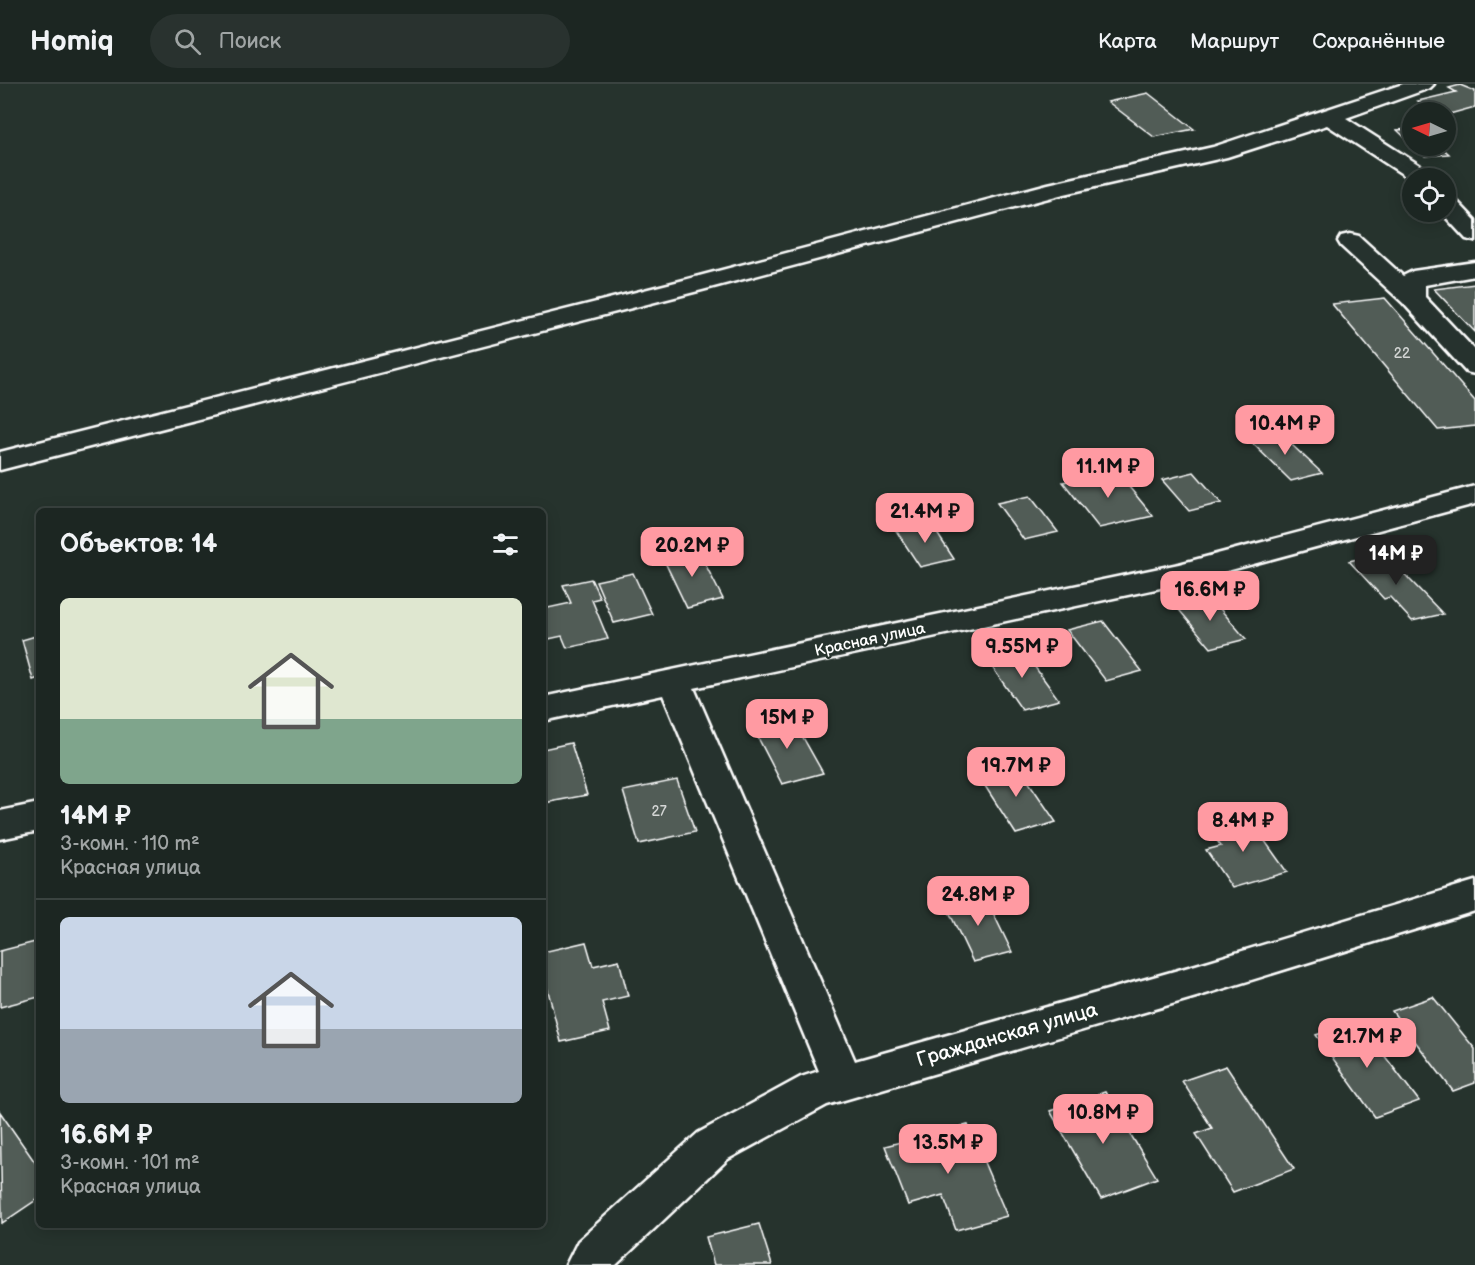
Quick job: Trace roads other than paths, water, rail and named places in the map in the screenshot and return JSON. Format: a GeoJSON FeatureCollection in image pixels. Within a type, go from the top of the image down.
{"type":"FeatureCollection","features":[{"type":"Feature","properties":{"kind":"street"},"geometry":{"type":"LineString","coordinates":[[0,461],[682,288],[1056,189],[1220,152],[1329,117],[1384,89],[1423,84]]}},
{"type":"Feature","properties":{"kind":"street"},"geometry":{"type":"LineString","coordinates":[[1329,117],[1408,168]]}},
{"type":"Feature","properties":{"kind":"street"},"geometry":{"type":"LineString","coordinates":[[1456,214],[1475,234]]}},
{"type":"Feature","properties":{"kind":"street"},"geometry":{"type":"LineString","coordinates":[[1350,241],[1412,298],[1475,366]]}},
{"type":"Feature","properties":{"kind":"street"},"geometry":{"type":"LineString","coordinates":[[1412,298],[1413,279],[1475,269]]}},
{"type":"Feature","properties":{"kind":"street","name":"Красная улица"},"geometry":{"type":"LineString","coordinates":[[546,708],[1179,574],[1475,495]]}},
{"type":"Feature","properties":{"kind":"street"},"geometry":{"type":"LineString","coordinates":[[674,681],[844,1082]]}},
{"type":"Feature","properties":{"kind":"street"},"geometry":{"type":"LineString","coordinates":[[0,825],[36,818]]}},
{"type":"Feature","properties":{"kind":"street","name":"Гражданская улица"},"geometry":{"type":"LineString","coordinates":[[588,1265],[594,1256],[713,1146],[816,1090],[1196,981],[1475,896]]}}]}
